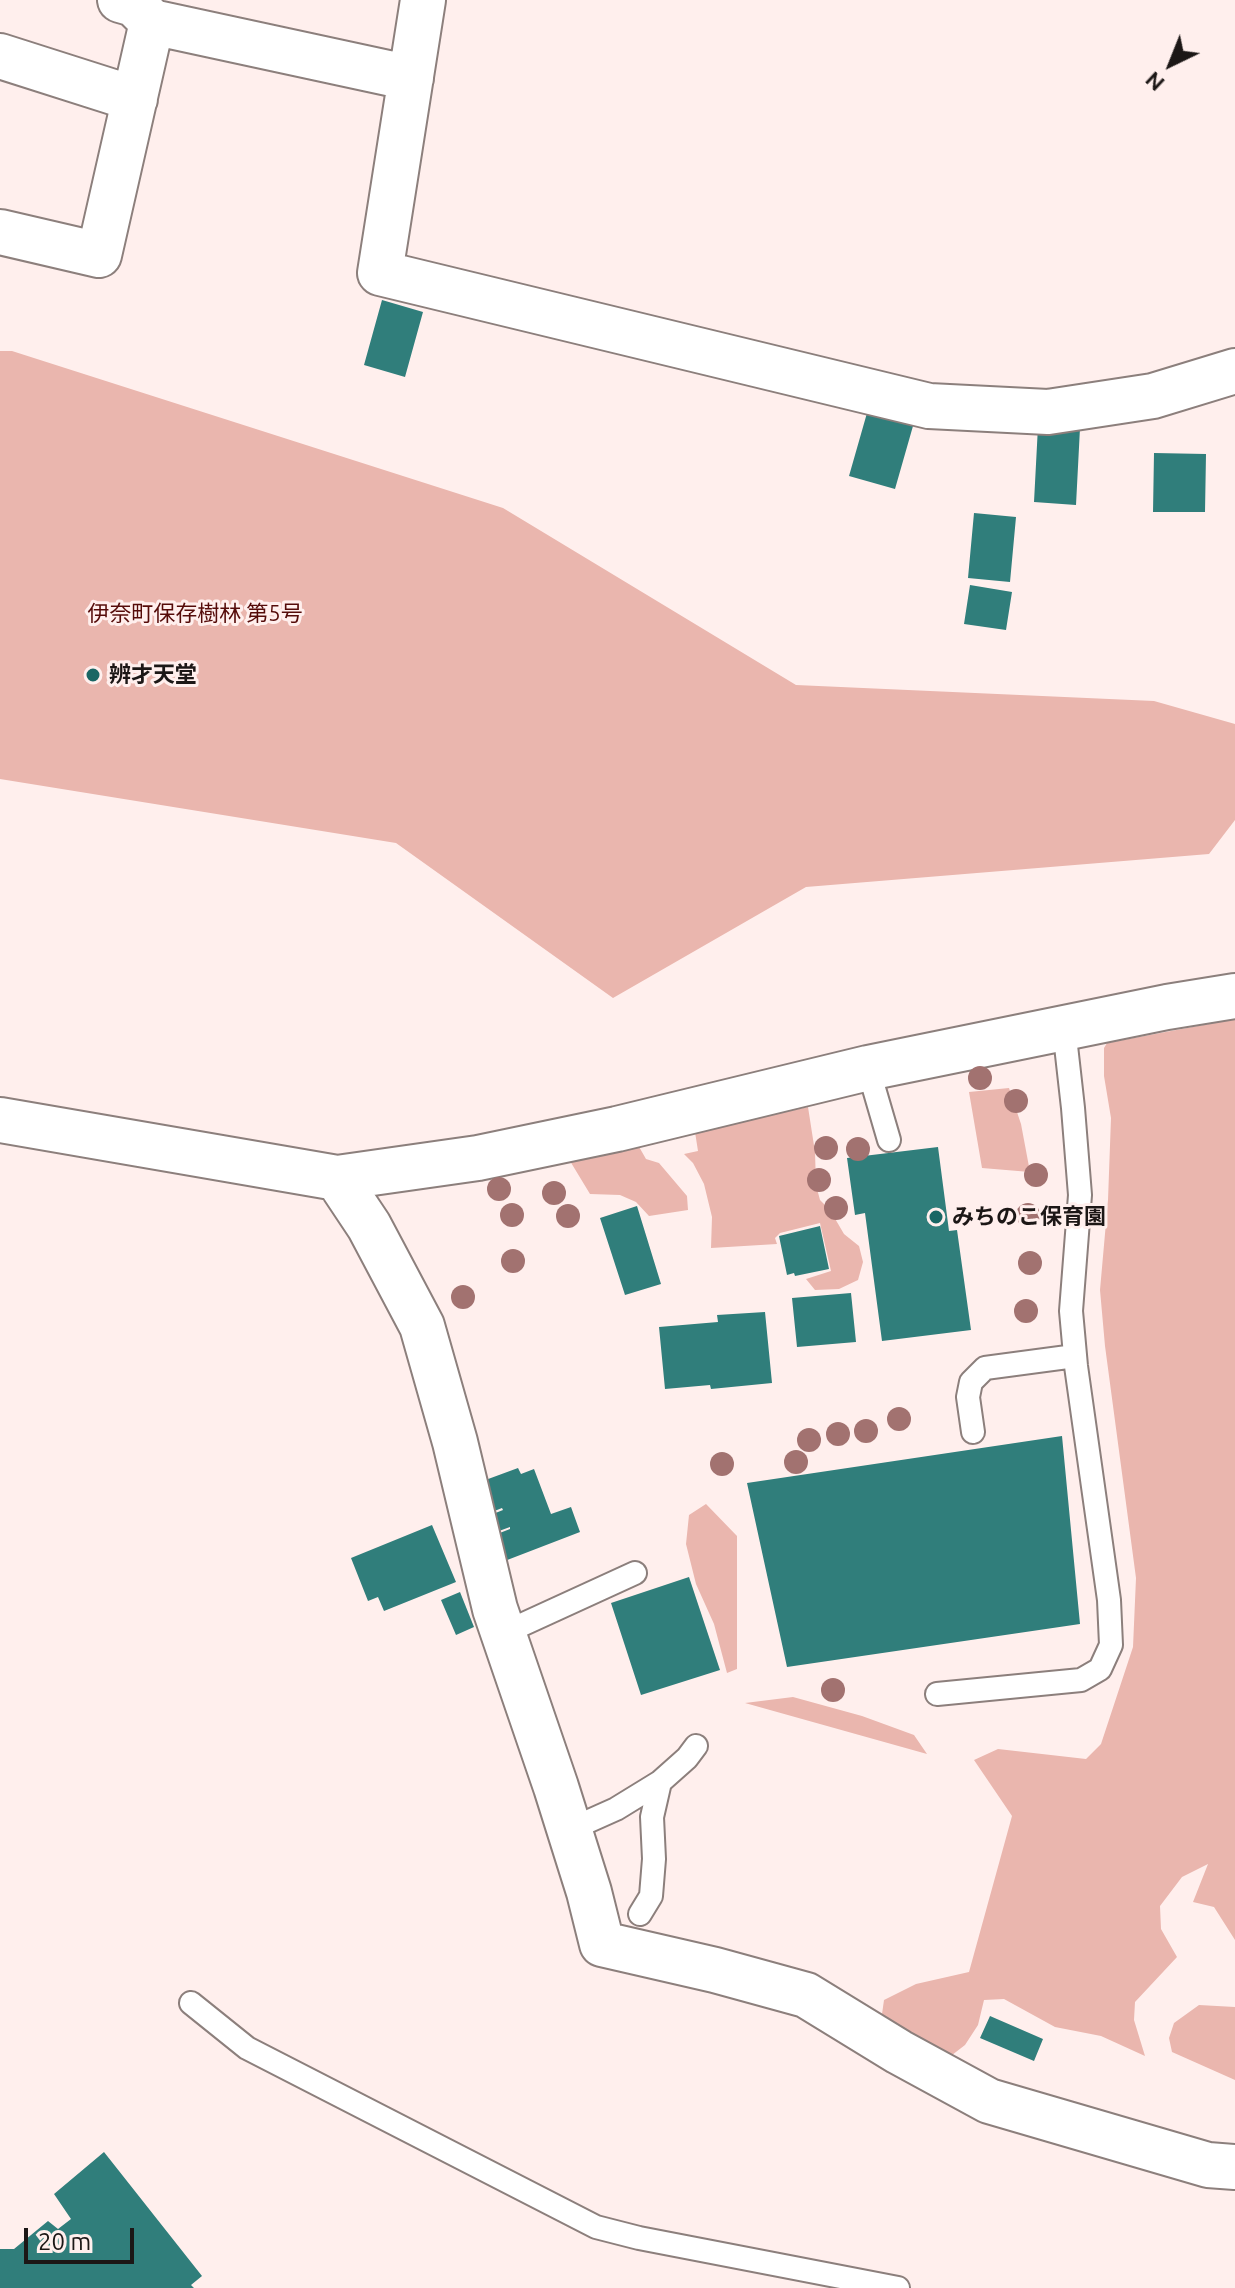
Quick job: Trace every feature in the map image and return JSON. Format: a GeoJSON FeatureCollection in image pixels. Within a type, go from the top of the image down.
{"type":"FeatureCollection","features":[{"type":"Feature","properties":{"kind":"street"},"geometry":{"type":"LineString","coordinates":[[423,0],[380,273],[929,406],[1048,412],[1153,396],[1235,371]]}},
{"type":"Feature","properties":{"kind":"street"},"geometry":{"type":"LineString","coordinates":[[0,232],[99,255],[135,99],[136,11],[411,78]]}},
{"type":"Feature","properties":{"kind":"street"},"geometry":{"type":"LineString","coordinates":[[0,56],[135,99]]}},
{"type":"Feature","properties":{"kind":"street"},"geometry":{"type":"LineString","coordinates":[[0,1120],[337,1178],[478,1158],[617,1129],[868,1068],[1235,996]]}},
{"type":"Feature","properties":{"kind":"street"},"geometry":{"type":"LineString","coordinates":[[337,1178],[369,1226],[422,1326],[455,1442],[495,1609],[569,1830],[602,1944],[806,1995],[899,2052],[989,2101],[1208,2165],[1235,2167]]}},
{"type":"Feature","properties":{"kind":"lane"},"geometry":{"type":"LineString","coordinates":[[937,1694],[1081,1680],[1100,1669],[1111,1645],[1109,1600],[1071,1311],[1080,1195],[1064,1028]]}},
{"type":"Feature","properties":{"kind":"lane"},"geometry":{"type":"LineString","coordinates":[[868,1068],[889,1140]]}},
{"type":"Feature","properties":{"kind":"lane"},"geometry":{"type":"LineString","coordinates":[[973,1432],[968,1397],[971,1382],[985,1368],[1075,1356]]}},
{"type":"Feature","properties":{"kind":"lane"},"geometry":{"type":"LineString","coordinates":[[504,1633],[635,1573]]}},
{"type":"Feature","properties":{"kind":"lane"},"geometry":{"type":"LineString","coordinates":[[569,1830],[616,1809],[660,1782],[696,1746]]}},
{"type":"Feature","properties":{"kind":"lane"},"geometry":{"type":"LineString","coordinates":[[640,1914],[651,1896],[654,1859],[652,1817],[660,1782]]}},
{"type":"Feature","properties":{"kind":"lane"},"geometry":{"type":"LineString","coordinates":[[191,2003],[247,2048],[596,2227],[898,2288]]}},
{"type":"Feature","properties":{"kind":"green space","name":"伊奈町保存樹林 第5号"},"geometry":{"type":"Polygon","coordinates":[[[0,351],[12,351],[503,508],[796,685],[1154,701],[1235,724],[1235,820],[1209,854],[806,887],[613,998],[396,843],[0,779],[0,351]]]}},
{"type":"Feature","properties":{"kind":"green space"},"geometry":{"type":"Polygon","coordinates":[[[1235,1019],[1235,1940],[1214,1907],[1193,1902],[1208,1864],[1182,1877],[1160,1906],[1161,1929],[1177,1957],[1135,2002],[1134,2020],[1145,2056],[1101,2036],[1055,2027],[1004,1999],[984,2000],[978,2025],[965,2045],[943,2062],[881,2021],[884,2000],[916,1984],[969,1972],[1012,1816],[974,1760],[998,1749],[1086,1759],[1101,1744],[1133,1647],[1136,1578],[1100,1290],[1111,1118],[1104,1076],[1104,1048],[1107,1043],[1235,1019]]]}},
{"type":"Feature","properties":{"kind":"green space"},"geometry":{"type":"Polygon","coordinates":[[[1009,1088],[1021,1124],[1030,1172],[982,1168],[969,1092],[1009,1088]]]}},
{"type":"Feature","properties":{"kind":"green space"},"geometry":{"type":"Polygon","coordinates":[[[808,1107],[820,1200],[830,1210],[844,1234],[859,1246],[863,1262],[858,1280],[839,1289],[815,1290],[806,1279],[831,1271],[820,1223],[780,1233],[775,1238],[777,1244],[711,1248],[712,1217],[704,1184],[693,1163],[684,1154],[698,1151],[695,1132],[808,1107]]]}},
{"type":"Feature","properties":{"kind":"green space"},"geometry":{"type":"Polygon","coordinates":[[[638,1145],[646,1159],[659,1163],[687,1196],[688,1210],[649,1216],[636,1202],[620,1195],[590,1194],[570,1161],[638,1145]]]}},
{"type":"Feature","properties":{"kind":"green space"},"geometry":{"type":"Polygon","coordinates":[[[706,1504],[737,1536],[737,1669],[727,1673],[714,1624],[696,1584],[686,1544],[689,1515],[706,1504]]]}},
{"type":"Feature","properties":{"kind":"green space"},"geometry":{"type":"Polygon","coordinates":[[[793,1697],[862,1716],[914,1735],[927,1754],[745,1703],[793,1697]]]}},
{"type":"Feature","properties":{"kind":"green space"},"geometry":{"type":"Polygon","coordinates":[[[1199,2005],[1235,2007],[1235,2080],[1172,2052],[1169,2038],[1174,2023],[1199,2005]]]}},
{"type":"Feature","properties":{"kind":"building"},"geometry":{"type":"Polygon","coordinates":[[[382,300],[423,312],[405,377],[364,365],[382,300]]]}},
{"type":"Feature","properties":{"kind":"building"},"geometry":{"type":"Polygon","coordinates":[[[869,406],[915,419],[895,489],[849,476],[869,406]]]}},
{"type":"Feature","properties":{"kind":"building"},"geometry":{"type":"Polygon","coordinates":[[[1038,426],[1080,428],[1076,505],[1034,502],[1038,426]]]}},
{"type":"Feature","properties":{"kind":"building"},"geometry":{"type":"Polygon","coordinates":[[[1154,453],[1206,454],[1205,512],[1153,512],[1154,453]]]}},
{"type":"Feature","properties":{"kind":"building"},"geometry":{"type":"Polygon","coordinates":[[[974,513],[1016,517],[1010,582],[968,578],[974,513]]]}},
{"type":"Feature","properties":{"kind":"building"},"geometry":{"type":"Polygon","coordinates":[[[970,585],[1012,592],[1006,630],[964,624],[970,585]]]}},
{"type":"Feature","properties":{"kind":"building"},"geometry":{"type":"Polygon","coordinates":[[[938,1147],[949,1231],[957,1230],[971,1330],[882,1341],[865,1213],[855,1215],[847,1158],[938,1147]]]}},
{"type":"Feature","properties":{"kind":"building"},"geometry":{"type":"Polygon","coordinates":[[[637,1206],[661,1284],[625,1295],[600,1218],[637,1206]]]}},
{"type":"Feature","properties":{"kind":"building"},"geometry":{"type":"Polygon","coordinates":[[[820,1226],[829,1269],[787,1275],[779,1236],[820,1226]]]}},
{"type":"Feature","properties":{"kind":"building"},"geometry":{"type":"Polygon","coordinates":[[[851,1293],[856,1342],[797,1347],[792,1298],[851,1293]]]}},
{"type":"Feature","properties":{"kind":"building"},"geometry":{"type":"Polygon","coordinates":[[[765,1312],[772,1383],[711,1389],[710,1385],[665,1389],[659,1327],[718,1322],[717,1315],[765,1312]]]}},
{"type":"Feature","properties":{"kind":"building"},"geometry":{"type":"Polygon","coordinates":[[[1062,1436],[1080,1624],[787,1667],[747,1483],[1062,1436]]]}},
{"type":"Feature","properties":{"kind":"building"},"geometry":{"type":"Polygon","coordinates":[[[518,1468],[521,1474],[534,1469],[551,1514],[571,1507],[580,1532],[502,1562],[492,1536],[510,1527],[499,1531],[493,1514],[503,1510],[492,1512],[480,1482],[518,1468]]]}},
{"type":"Feature","properties":{"kind":"building"},"geometry":{"type":"Polygon","coordinates":[[[432,1525],[456,1582],[384,1611],[378,1597],[368,1601],[351,1558],[432,1525]]]}},
{"type":"Feature","properties":{"kind":"building"},"geometry":{"type":"Polygon","coordinates":[[[689,1577],[720,1670],[641,1695],[611,1603],[689,1577]]]}},
{"type":"Feature","properties":{"kind":"building"},"geometry":{"type":"Polygon","coordinates":[[[460,1592],[474,1627],[456,1635],[441,1600],[460,1592]]]}},
{"type":"Feature","properties":{"kind":"building"},"geometry":{"type":"Polygon","coordinates":[[[990,2016],[1043,2039],[1034,2061],[980,2038],[990,2016]]]}},
{"type":"Feature","properties":{"kind":"building"},"geometry":{"type":"Polygon","coordinates":[[[104,2152],[202,2276],[191,2285],[194,2288],[0,2288],[0,2249],[14,2249],[48,2221],[58,2229],[71,2219],[54,2194],[104,2152]]]}},
{"type":"Feature","properties":{"kind":"place","name":"辨才天堂"},"geometry":{"type":"Point","coordinates":[93,675]}},
{"type":"Feature","properties":{"kind":"place","name":"みちのこ保育園"},"geometry":{"type":"Point","coordinates":[936,1217]}}]}
